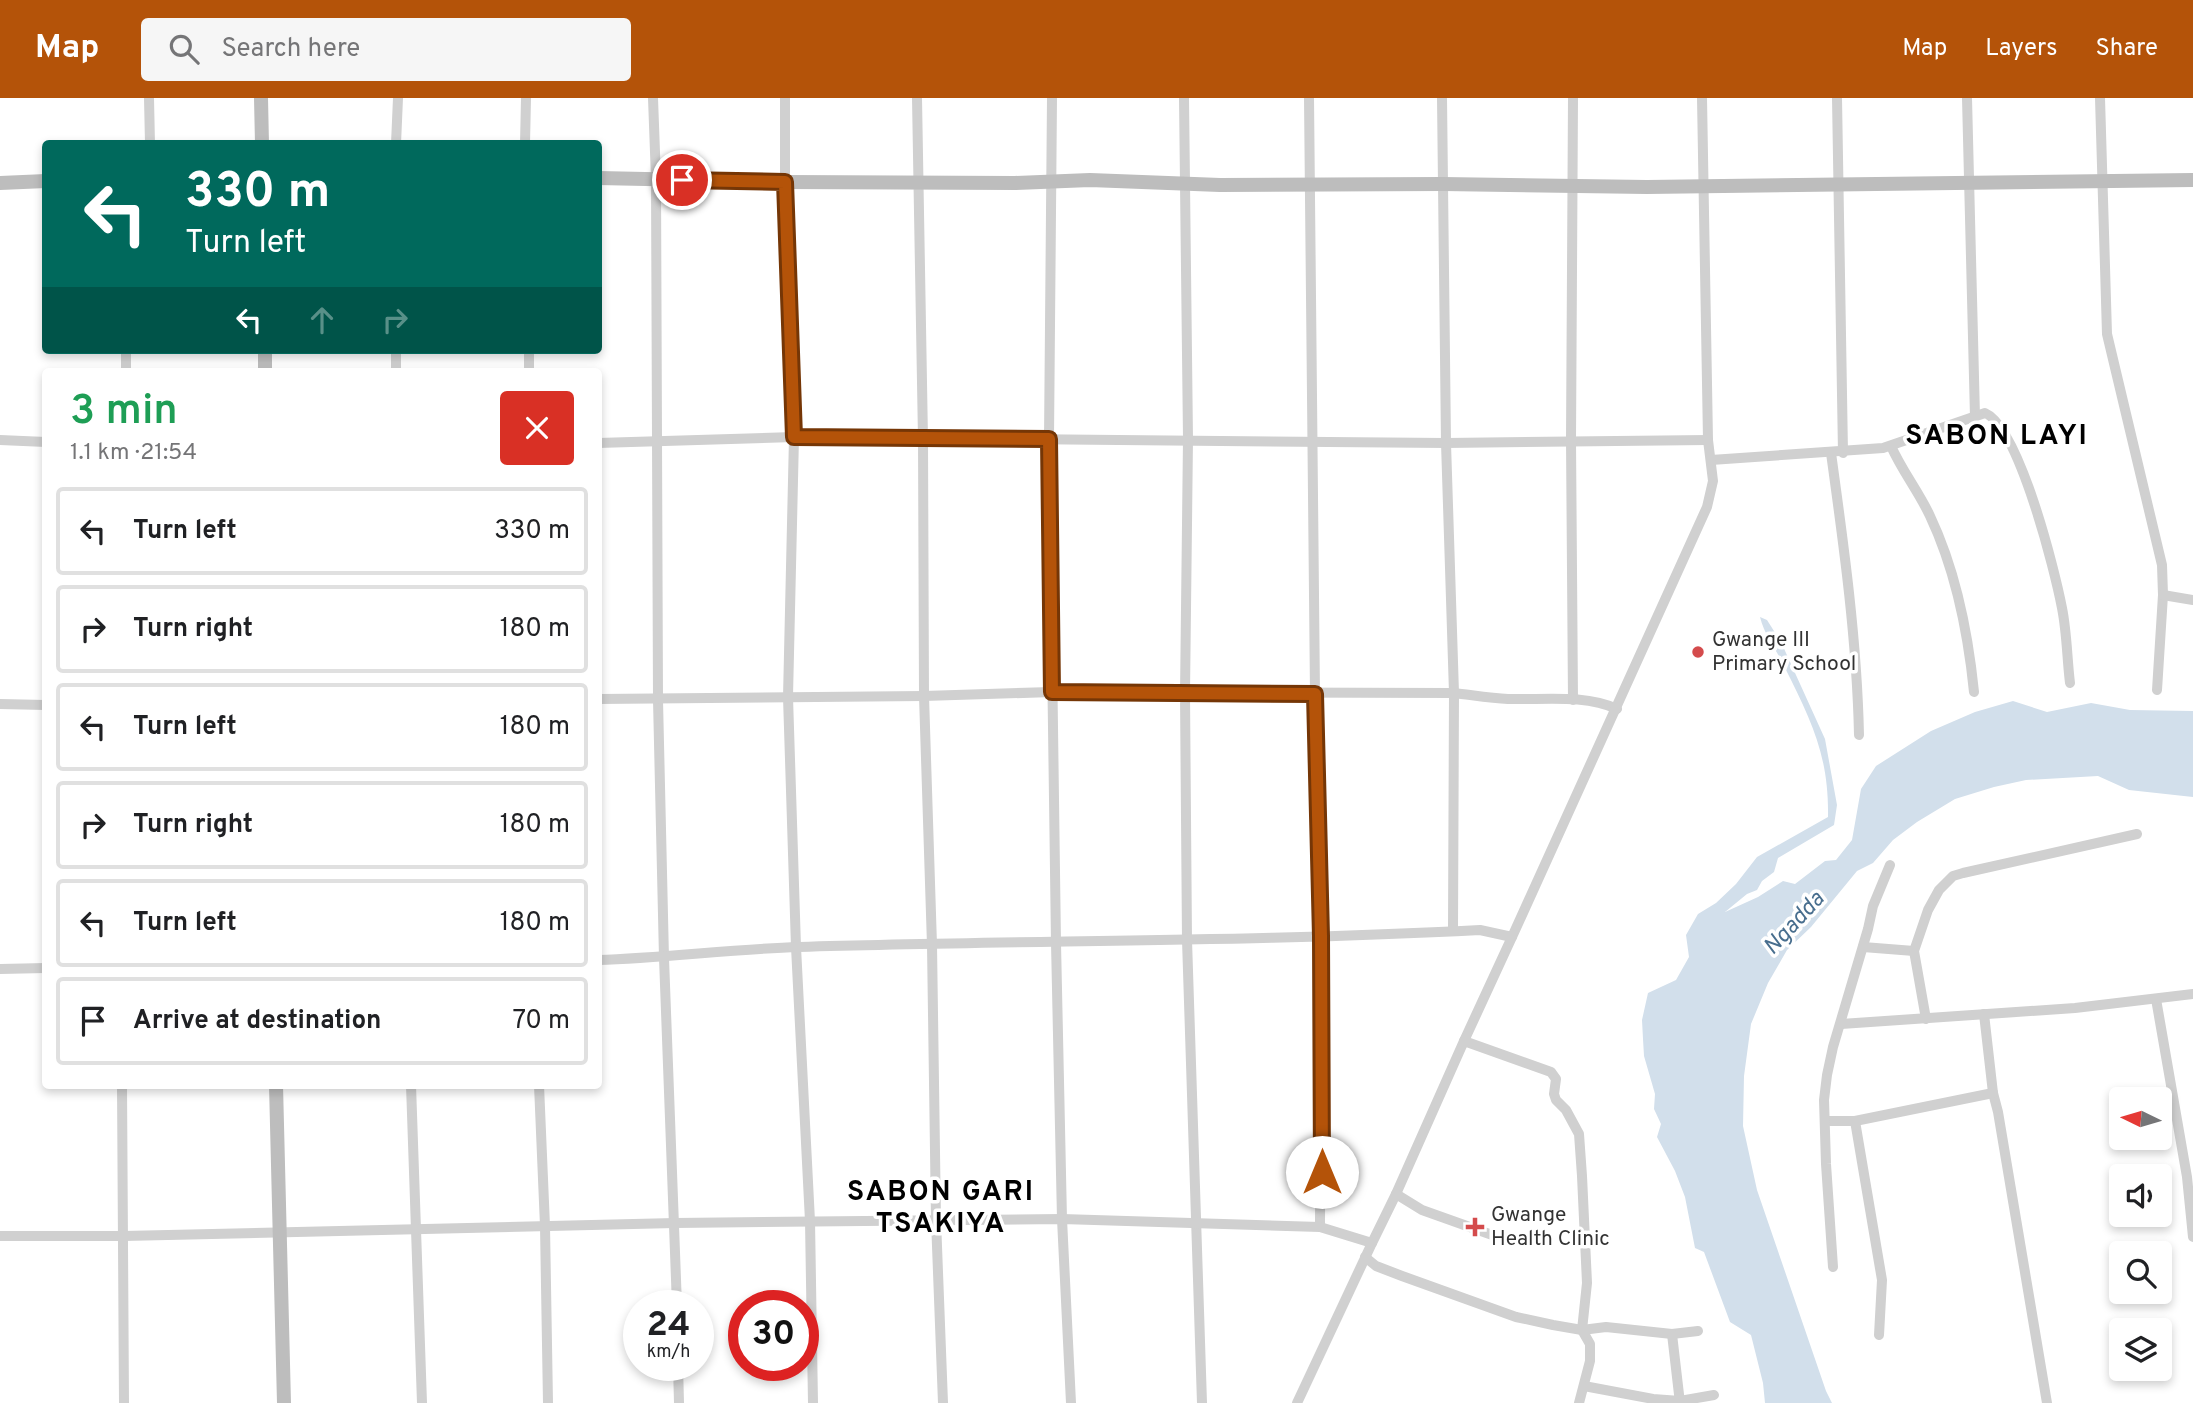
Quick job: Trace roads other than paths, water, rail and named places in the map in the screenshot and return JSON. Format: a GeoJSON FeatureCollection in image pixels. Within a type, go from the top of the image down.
{"type":"FeatureCollection","features":[{"type":"Feature","properties":{"kind":"main road"},"geometry":{"type":"LineString","coordinates":[[261,98],[262,140]]}},
{"type":"Feature","properties":{"kind":"main road"},"geometry":{"type":"LineString","coordinates":[[602,178],[785,182],[1090,180],[1185,184],[1574,187],[2193,180]]}},
{"type":"Feature","properties":{"kind":"main road"},"geometry":{"type":"LineString","coordinates":[[0,183],[42,181]]}},
{"type":"Feature","properties":{"kind":"main road"},"geometry":{"type":"LineString","coordinates":[[276,1089],[284,1403]]}},
{"type":"Feature","properties":{"kind":"street"},"geometry":{"type":"LineString","coordinates":[[149,98],[150,140]]}},
{"type":"Feature","properties":{"kind":"street"},"geometry":{"type":"LineString","coordinates":[[396,140],[398,98]]}},
{"type":"Feature","properties":{"kind":"street"},"geometry":{"type":"LineString","coordinates":[[525,140],[526,98]]}},
{"type":"Feature","properties":{"kind":"street"},"geometry":{"type":"LineString","coordinates":[[653,98],[656,179],[658,700],[664,958],[677,1290]]}},
{"type":"Feature","properties":{"kind":"street"},"geometry":{"type":"LineString","coordinates":[[785,98],[785,182],[794,437],[788,697],[796,947],[810,1221],[813,1403]]}},
{"type":"Feature","properties":{"kind":"street"},"geometry":{"type":"LineString","coordinates":[[917,98],[924,696],[943,1403]]}},
{"type":"Feature","properties":{"kind":"street"},"geometry":{"type":"LineString","coordinates":[[1052,98],[1049,439],[1052,692],[1062,1219],[1071,1403]]}},
{"type":"Feature","properties":{"kind":"street"},"geometry":{"type":"LineString","coordinates":[[1184,98],[1188,439],[1185,694],[1187,940],[1202,1403]]}},
{"type":"Feature","properties":{"kind":"street"},"geometry":{"type":"LineString","coordinates":[[1309,98],[1315,694],[1321,936],[1320,1227]]}},
{"type":"Feature","properties":{"kind":"street"},"geometry":{"type":"LineString","coordinates":[[1442,98],[1446,443],[1454,693],[1453,931]]}},
{"type":"Feature","properties":{"kind":"street"},"geometry":{"type":"LineString","coordinates":[[1573,98],[1573,700]]}},
{"type":"Feature","properties":{"kind":"street"},"geometry":{"type":"LineString","coordinates":[[1297,1403],[1396,1194],[1707,507],[1713,481],[1708,440],[1702,98]]}},
{"type":"Feature","properties":{"kind":"street"},"geometry":{"type":"LineString","coordinates":[[1837,98],[1843,453]]}},
{"type":"Feature","properties":{"kind":"street"},"geometry":{"type":"LineString","coordinates":[[1967,98],[1975,416]]}},
{"type":"Feature","properties":{"kind":"street"},"geometry":{"type":"LineString","coordinates":[[2099,98],[2107,334],[2162,565],[2163,594],[2157,690]]}},
{"type":"Feature","properties":{"kind":"street"},"geometry":{"type":"LineString","coordinates":[[1711,460],[1843,453],[1891,446],[1985,413],[1993,416],[2023,470],[2049,554],[2063,610],[2070,683]]}},
{"type":"Feature","properties":{"kind":"street"},"geometry":{"type":"LineString","coordinates":[[602,443],[794,437],[1446,443],[1708,440]]}},
{"type":"Feature","properties":{"kind":"street"},"geometry":{"type":"LineString","coordinates":[[0,440],[42,442]]}},
{"type":"Feature","properties":{"kind":"street"},"geometry":{"type":"LineString","coordinates":[[1891,446],[1929,513],[1944,548],[1962,611],[1974,692]]}},
{"type":"Feature","properties":{"kind":"street"},"geometry":{"type":"LineString","coordinates":[[1830,453],[1852,621],[1859,735]]}},
{"type":"Feature","properties":{"kind":"street"},"geometry":{"type":"LineString","coordinates":[[2163,594],[2193,600]]}},
{"type":"Feature","properties":{"kind":"street"},"geometry":{"type":"LineString","coordinates":[[602,699],[1052,692],[1454,693],[1507,699],[1605,703],[1616,709]]}},
{"type":"Feature","properties":{"kind":"street"},"geometry":{"type":"LineString","coordinates":[[0,704],[42,705]]}},
{"type":"Feature","properties":{"kind":"street"},"geometry":{"type":"LineString","coordinates":[[1926,1019],[1914,951],[1928,910],[1945,882],[1953,876],[2137,834]]}},
{"type":"Feature","properties":{"kind":"street"},"geometry":{"type":"LineString","coordinates":[[1833,1267],[1824,1100],[1827,1075],[1873,906],[1890,865]]}},
{"type":"Feature","properties":{"kind":"street"},"geometry":{"type":"LineString","coordinates":[[602,960],[664,958],[796,947],[1187,940],[1480,930],[1512,937]]}},
{"type":"Feature","properties":{"kind":"street"},"geometry":{"type":"LineString","coordinates":[[1863,947],[1914,951]]}},
{"type":"Feature","properties":{"kind":"street"},"geometry":{"type":"LineString","coordinates":[[0,969],[42,968]]}},
{"type":"Feature","properties":{"kind":"street"},"geometry":{"type":"LineString","coordinates":[[1841,1024],[2075,1008],[2193,995]]}},
{"type":"Feature","properties":{"kind":"street"},"geometry":{"type":"LineString","coordinates":[[2156,999],[2190,1177],[2193,1237]]}},
{"type":"Feature","properties":{"kind":"street"},"geometry":{"type":"LineString","coordinates":[[1984,1014],[1993,1093],[2047,1403]]}},
{"type":"Feature","properties":{"kind":"street"},"geometry":{"type":"LineString","coordinates":[[1464,1041],[1550,1072],[1556,1079],[1556,1100],[1566,1110],[1578,1134],[1587,1283],[1582,1330],[1590,1344],[1590,1362],[1579,1403]]}},
{"type":"Feature","properties":{"kind":"street"},"geometry":{"type":"LineString","coordinates":[[122,1089],[124,1403]]}},
{"type":"Feature","properties":{"kind":"street"},"geometry":{"type":"LineString","coordinates":[[411,1089],[422,1403]]}},
{"type":"Feature","properties":{"kind":"street"},"geometry":{"type":"LineString","coordinates":[[538,1089],[545,1226],[548,1403]]}},
{"type":"Feature","properties":{"kind":"street"},"geometry":{"type":"LineString","coordinates":[[1826,1121],[1855,1121],[1993,1093]]}},
{"type":"Feature","properties":{"kind":"street"},"geometry":{"type":"LineString","coordinates":[[1855,1121],[1882,1280],[1879,1335]]}},
{"type":"Feature","properties":{"kind":"street"},"geometry":{"type":"LineString","coordinates":[[1396,1194],[1422,1210],[1495,1236]]}},
{"type":"Feature","properties":{"kind":"street"},"geometry":{"type":"LineString","coordinates":[[0,1236],[124,1236],[675,1223],[1062,1219],[1320,1227],[1372,1243]]}},
{"type":"Feature","properties":{"kind":"street"},"geometry":{"type":"LineString","coordinates":[[1365,1257],[1376,1266],[1516,1317],[1582,1330],[1606,1327],[1672,1334],[1698,1331]]}},
{"type":"Feature","properties":{"kind":"street"},"geometry":{"type":"LineString","coordinates":[[1672,1334],[1680,1402]]}},
{"type":"Feature","properties":{"kind":"street"},"geometry":{"type":"LineString","coordinates":[[678,1381],[679,1403]]}},
{"type":"Feature","properties":{"kind":"street"},"geometry":{"type":"LineString","coordinates":[[1584,1386],[1680,1402],[1714,1395]]}},
{"type":"Feature","properties":{"kind":"water","name":"Ngadda"},"geometry":{"type":"Polygon","coordinates":[[[1760,617],[1767,620],[1781,642],[1825,739],[1837,805],[1834,825],[1778,858],[1774,872],[1762,881],[1757,890],[1747,894],[1725,912],[1758,897],[1783,881],[1795,884],[1825,861],[1836,860],[1852,840],[1861,789],[1876,766],[1931,731],[1975,712],[2013,701],[2047,712],[2091,703],[2130,710],[2193,711],[2193,797],[2129,790],[2098,776],[2026,780],[1955,799],[1917,822],[1893,840],[1873,863],[1857,871],[1811,927],[1787,950],[1768,983],[1751,1024],[1744,1076],[1743,1126],[1757,1190],[1832,1403],[1765,1403],[1751,1335],[1730,1322],[1704,1252],[1695,1248],[1685,1197],[1657,1137],[1661,1124],[1654,1109],[1655,1094],[1644,1056],[1642,1020],[1648,993],[1676,980],[1689,957],[1686,935],[1698,914],[1716,903],[1736,884],[1757,857],[1828,817],[1825,775],[1816,738],[1760,617]]]}},
{"type":"Feature","properties":{"kind":"place","name":"Gwange III Primary School"},"geometry":{"type":"Point","coordinates":[1698,652]}},
{"type":"Feature","properties":{"kind":"place","name":"Gwange Health Clinic"},"geometry":{"type":"Point","coordinates":[1475,1227]}},
{"type":"Feature","properties":{"kind":"district","name":"SABON LAYI"},"geometry":{"type":"Point","coordinates":[1997,437]}},
{"type":"Feature","properties":{"kind":"district","name":"SABON GARI TSAKIYA"},"geometry":{"type":"Point","coordinates":[941,1209]}}]}
